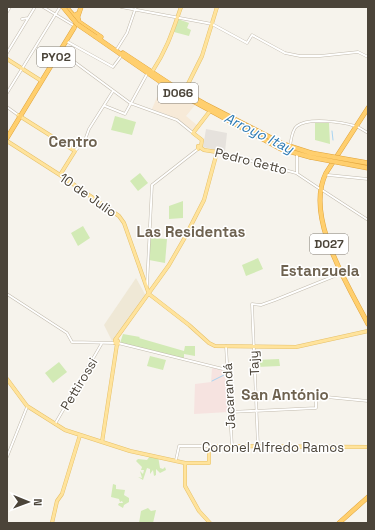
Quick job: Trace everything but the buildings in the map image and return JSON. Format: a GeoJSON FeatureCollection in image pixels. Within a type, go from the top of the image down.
{"type":"FeatureCollection","features":[{"type":"Feature","properties":{"kind":"highway","name":"D066"},"geometry":{"type":"LineString","coordinates":[[63,7],[75,21],[136,61],[164,85],[275,146],[300,154],[368,162]]}},
{"type":"Feature","properties":{"kind":"highway","name":"PY02"},"geometry":{"type":"LineString","coordinates":[[39,82],[66,41],[80,7]]}},
{"type":"Feature","properties":{"kind":"highway","name":"PY02"},"geometry":{"type":"LineString","coordinates":[[7,138],[75,21]]}},
{"type":"Feature","properties":{"kind":"highway"},"geometry":{"type":"LineString","coordinates":[[75,21],[78,26],[116,49]]}},
{"type":"Feature","properties":{"kind":"highway"},"geometry":{"type":"LineString","coordinates":[[75,21],[79,22],[116,49]]}},
{"type":"Feature","properties":{"kind":"highway","name":"D066"},"geometry":{"type":"LineString","coordinates":[[116,49],[122,55],[149,73],[205,104],[290,147],[300,154]]}},
{"type":"Feature","properties":{"kind":"highway"},"geometry":{"type":"LineString","coordinates":[[205,104],[210,111]]}},
{"type":"Feature","properties":{"kind":"highway"},"geometry":{"type":"LineString","coordinates":[[357,127],[368,108]]}},
{"type":"Feature","properties":{"kind":"highway"},"geometry":{"type":"LineString","coordinates":[[300,154],[333,155],[339,153],[368,112]]}},
{"type":"Feature","properties":{"kind":"highway","name":"PY02"},"geometry":{"type":"LineString","coordinates":[[7,134],[19,116]]}},
{"type":"Feature","properties":{"kind":"highway"},"geometry":{"type":"LineString","coordinates":[[339,153],[342,157],[368,162]]}},
{"type":"Feature","properties":{"kind":"highway","name":"D027"},"geometry":{"type":"LineString","coordinates":[[339,153],[321,190],[319,201],[320,213],[333,255],[368,324]]}},
{"type":"Feature","properties":{"kind":"highway"},"geometry":{"type":"LineString","coordinates":[[300,154],[328,162],[332,166],[336,164],[368,168]]}},
{"type":"Feature","properties":{"kind":"highway","name":"D066"},"geometry":{"type":"LineString","coordinates":[[311,155],[368,168]]}},
{"type":"Feature","properties":{"kind":"highway","name":"D027"},"geometry":{"type":"LineString","coordinates":[[321,190],[332,166]]}},
{"type":"Feature","properties":{"kind":"highway","name":"D027"},"geometry":{"type":"LineString","coordinates":[[342,273],[368,320]]}},
{"type":"Feature","properties":{"kind":"highway"},"geometry":{"type":"LineString","coordinates":[[342,523],[368,499]]}},
{"type":"Feature","properties":{"kind":"highway"},"geometry":{"type":"LineString","coordinates":[[339,523],[357,510]]}},
{"type":"Feature","properties":{"kind":"main road"},"geometry":{"type":"LineString","coordinates":[[149,73],[163,56],[181,7]]}},
{"type":"Feature","properties":{"kind":"main road"},"geometry":{"type":"LineString","coordinates":[[184,92],[202,56],[217,7]]}},
{"type":"Feature","properties":{"kind":"main road"},"geometry":{"type":"LineString","coordinates":[[7,60],[39,82]]}},
{"type":"Feature","properties":{"kind":"main road"},"geometry":{"type":"LineString","coordinates":[[193,133],[210,111]]}},
{"type":"Feature","properties":{"kind":"main road"},"geometry":{"type":"LineString","coordinates":[[19,116],[75,152],[60,175]]}},
{"type":"Feature","properties":{"kind":"main road","name":"Pedro Getto"},"geometry":{"type":"LineString","coordinates":[[193,133],[202,140],[199,147],[204,150],[217,152]]}},
{"type":"Feature","properties":{"kind":"main road","name":"10 de Julio"},"geometry":{"type":"LineString","coordinates":[[7,141],[60,175],[121,218],[147,285],[149,294]]}},
{"type":"Feature","properties":{"kind":"main road"},"geometry":{"type":"LineString","coordinates":[[102,442],[117,342],[121,333],[170,264],[204,200],[217,152]]}},
{"type":"Feature","properties":{"kind":"main road"},"geometry":{"type":"LineString","coordinates":[[149,294],[189,325],[209,343],[226,346],[253,345],[296,348],[368,331]]}},
{"type":"Feature","properties":{"kind":"main road"},"geometry":{"type":"LineString","coordinates":[[7,379],[27,406],[55,424],[80,435],[130,451],[185,462],[209,463],[209,446]]}},
{"type":"Feature","properties":{"kind":"main road"},"geometry":{"type":"LineString","coordinates":[[52,523],[57,501],[62,494],[80,435]]}},
{"type":"Feature","properties":{"kind":"main road","name":"Coronel Alfredo Ramos"},"geometry":{"type":"LineString","coordinates":[[209,446],[368,448]]}},
{"type":"Feature","properties":{"kind":"main road"},"geometry":{"type":"LineString","coordinates":[[185,462],[185,486],[199,512],[210,523]]}},
{"type":"Feature","properties":{"kind":"street"},"geometry":{"type":"LineString","coordinates":[[7,12],[10,7]]}},
{"type":"Feature","properties":{"kind":"street"},"geometry":{"type":"LineString","coordinates":[[7,53],[35,7]]}},
{"type":"Feature","properties":{"kind":"street"},"geometry":{"type":"LineString","coordinates":[[43,7],[55,15],[75,21]]}},
{"type":"Feature","properties":{"kind":"street"},"geometry":{"type":"LineString","coordinates":[[7,93],[55,15],[63,7]]}},
{"type":"Feature","properties":{"kind":"street"},"geometry":{"type":"LineString","coordinates":[[121,7],[136,8],[177,18],[212,24],[247,43],[252,35],[285,53],[300,56],[328,56],[358,52],[367,56]]}},
{"type":"Feature","properties":{"kind":"street"},"geometry":{"type":"LineString","coordinates":[[116,49],[127,33],[136,8]]}},
{"type":"Feature","properties":{"kind":"street"},"geometry":{"type":"LineString","coordinates":[[22,19],[28,18]]}},
{"type":"Feature","properties":{"kind":"street"},"geometry":{"type":"LineString","coordinates":[[66,41],[99,61],[113,67],[122,55]]}},
{"type":"Feature","properties":{"kind":"street","name":"Pedro Getto"},"geometry":{"type":"LineString","coordinates":[[60,51],[130,103],[177,120],[193,133]]}},
{"type":"Feature","properties":{"kind":"street"},"geometry":{"type":"LineString","coordinates":[[105,106],[125,114],[130,103],[149,73]]}},
{"type":"Feature","properties":{"kind":"street"},"geometry":{"type":"LineString","coordinates":[[75,152],[85,140],[89,129],[105,106],[113,91]]}},
{"type":"Feature","properties":{"kind":"street"},"geometry":{"type":"LineString","coordinates":[[7,107],[19,116]]}},
{"type":"Feature","properties":{"kind":"street"},"geometry":{"type":"LineString","coordinates":[[290,147],[295,129],[299,125],[314,122],[342,122],[357,127],[368,133]]}},
{"type":"Feature","properties":{"kind":"street"},"geometry":{"type":"LineString","coordinates":[[147,285],[152,184],[195,152],[199,147]]}},
{"type":"Feature","properties":{"kind":"street","name":"Pedro Getto"},"geometry":{"type":"LineString","coordinates":[[217,152],[241,157],[297,174],[368,220]]}},
{"type":"Feature","properties":{"kind":"street"},"geometry":{"type":"LineString","coordinates":[[297,174],[300,154]]}},
{"type":"Feature","properties":{"kind":"street"},"geometry":{"type":"LineString","coordinates":[[328,174],[368,179]]}},
{"type":"Feature","properties":{"kind":"street","name":"Tajy"},"geometry":{"type":"LineString","coordinates":[[258,446],[252,304],[261,305],[342,273]]}},
{"type":"Feature","properties":{"kind":"street"},"geometry":{"type":"LineString","coordinates":[[7,294],[67,333],[72,342],[102,344],[117,342],[227,370]]}},
{"type":"Feature","properties":{"kind":"street","name":"Pettirossi"},"geometry":{"type":"LineString","coordinates":[[55,424],[102,344]]}},
{"type":"Feature","properties":{"kind":"street","name":"Jacarandá"},"geometry":{"type":"LineString","coordinates":[[226,346],[232,446]]}},
{"type":"Feature","properties":{"kind":"street"},"geometry":{"type":"LineString","coordinates":[[230,412],[316,408],[316,396],[368,401]]}},
{"type":"Feature","properties":{"kind":"street"},"geometry":{"type":"LineString","coordinates":[[7,457],[27,406]]}},
{"type":"Feature","properties":{"kind":"street","name":"Coronel Alfredo Ramos"},"geometry":{"type":"LineString","coordinates":[[176,460],[179,446],[209,446]]}},
{"type":"Feature","properties":{"kind":"shaded area"},"geometry":{"type":"Polygon","coordinates":[[[170,90],[195,105],[186,116],[198,126],[194,132],[168,115],[152,109],[157,97],[166,100],[170,90]]]}},
{"type":"Feature","properties":{"kind":"shaded area"},"geometry":{"type":"Polygon","coordinates":[[[206,129],[227,133],[225,152],[203,147],[206,129]]]}},
{"type":"Feature","properties":{"kind":"shaded area"},"geometry":{"type":"Polygon","coordinates":[[[136,278],[146,296],[119,334],[112,341],[104,325],[136,278]]]}},
{"type":"Feature","properties":{"kind":"shaded area"},"geometry":{"type":"Polygon","coordinates":[[[212,368],[227,371],[227,381],[225,383],[229,412],[194,414],[195,384],[211,382],[212,368]]]}},
{"type":"Feature","properties":{"kind":"green space"},"geometry":{"type":"Polygon","coordinates":[[[178,19],[189,23],[187,28],[191,30],[189,36],[174,32],[178,19]]]}},
{"type":"Feature","properties":{"kind":"green space"},"geometry":{"type":"Polygon","coordinates":[[[115,116],[136,122],[132,135],[111,130],[115,116]]]}},
{"type":"Feature","properties":{"kind":"green space"},"geometry":{"type":"Polygon","coordinates":[[[315,123],[329,123],[330,144],[315,140],[315,123]]]}},
{"type":"Feature","properties":{"kind":"green space"},"geometry":{"type":"Polygon","coordinates":[[[140,173],[148,183],[138,191],[130,181],[140,173]]]}},
{"type":"Feature","properties":{"kind":"green space"},"geometry":{"type":"Polygon","coordinates":[[[183,201],[183,218],[169,219],[169,206],[183,201]]]}},
{"type":"Feature","properties":{"kind":"green space"},"geometry":{"type":"Polygon","coordinates":[[[83,226],[90,238],[78,246],[71,233],[83,226]]]}},
{"type":"Feature","properties":{"kind":"green space"},"geometry":{"type":"Polygon","coordinates":[[[150,238],[167,239],[165,263],[149,260],[150,238]]]}},
{"type":"Feature","properties":{"kind":"green space"},"geometry":{"type":"Polygon","coordinates":[[[258,258],[263,269],[246,276],[242,265],[258,258]]]}},
{"type":"Feature","properties":{"kind":"green space"},"geometry":{"type":"Polygon","coordinates":[[[123,334],[140,337],[139,338],[184,351],[185,346],[195,346],[195,356],[184,354],[184,359],[120,343],[123,334]]]}},
{"type":"Feature","properties":{"kind":"green space"},"geometry":{"type":"Polygon","coordinates":[[[150,356],[166,360],[163,370],[147,366],[150,356]]]}},
{"type":"Feature","properties":{"kind":"green space"},"geometry":{"type":"Polygon","coordinates":[[[279,359],[280,366],[256,367],[255,360],[279,359]]]}},
{"type":"Feature","properties":{"kind":"green space"},"geometry":{"type":"Polygon","coordinates":[[[59,362],[67,372],[53,383],[45,373],[59,362]]]}},
{"type":"Feature","properties":{"kind":"green space"},"geometry":{"type":"Polygon","coordinates":[[[150,456],[158,456],[160,468],[163,469],[165,467],[166,470],[160,473],[156,469],[156,475],[154,476],[153,470],[150,474],[150,469],[147,468],[143,480],[138,477],[142,478],[140,471],[143,474],[144,470],[141,470],[142,467],[136,461],[138,459],[147,460],[150,456]]]}},
{"type":"Feature","properties":{"kind":"green space"},"geometry":{"type":"Polygon","coordinates":[[[113,484],[116,485],[116,489],[125,490],[124,495],[129,498],[129,502],[124,505],[123,508],[118,505],[119,503],[123,503],[122,501],[120,502],[119,499],[111,497],[113,484]]]}},
{"type":"Feature","properties":{"kind":"green space"},"geometry":{"type":"Polygon","coordinates":[[[148,508],[151,511],[156,510],[153,523],[139,523],[141,511],[148,508]]]}},
{"type":"Feature","properties":{"kind":"waterway"},"geometry":{"type":"LineString","coordinates":[[332,131],[333,140]]}},
{"type":"Feature","properties":{"kind":"waterway"},"geometry":{"type":"LineString","coordinates":[[212,381],[226,374]]}},
{"type":"Feature","properties":{"kind":"district","name":"Centro"},"geometry":{"type":"Point","coordinates":[73,141]}},
{"type":"Feature","properties":{"kind":"district","name":"Las Residentas"},"geometry":{"type":"Point","coordinates":[191,231]}},
{"type":"Feature","properties":{"kind":"district","name":"Estanzuela"},"geometry":{"type":"Point","coordinates":[320,270]}},
{"type":"Feature","properties":{"kind":"district","name":"San António"},"geometry":{"type":"Point","coordinates":[285,394]}},
{"type":"Feature","properties":{"kind":"water label","name":"Arroyo Itay"},"geometry":{"type":"Point","coordinates":[259,133]}}]}
